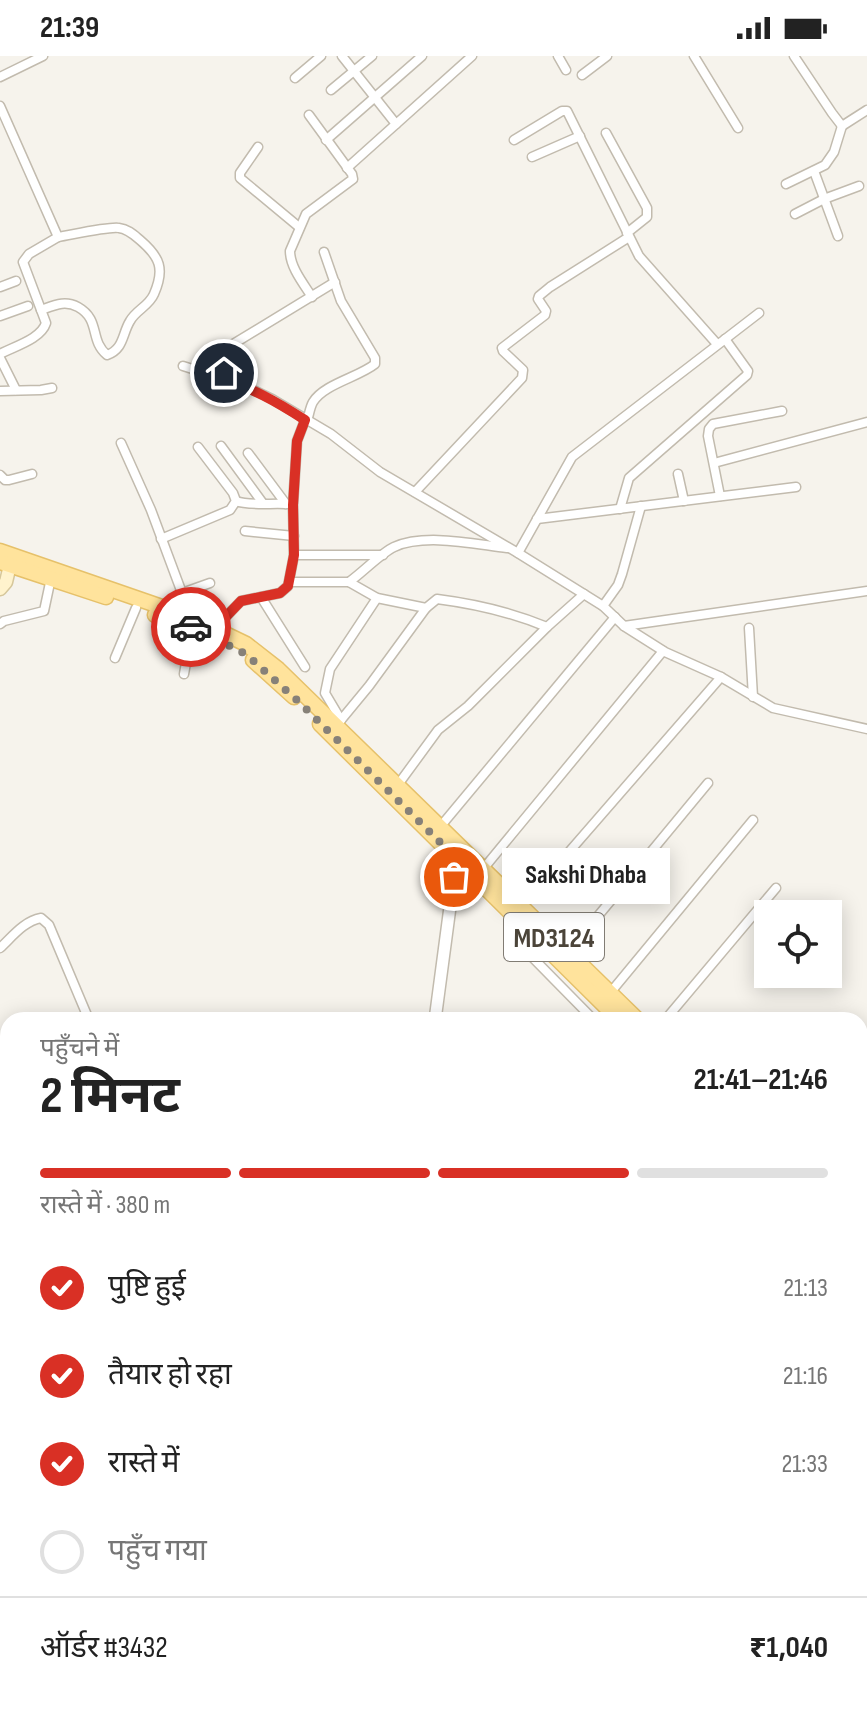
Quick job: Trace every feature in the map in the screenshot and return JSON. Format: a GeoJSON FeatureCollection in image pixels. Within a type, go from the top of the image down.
{"type":"FeatureCollection","features":[{"type":"Feature","properties":{"kind":"main road"},"geometry":{"type":"LineString","coordinates":[[0,551],[190,623]]}},
{"type":"Feature","properties":{"kind":"main road"},"geometry":{"type":"LineString","coordinates":[[0,589],[6,582],[5,564],[136,608],[215,628],[246,644],[338,723],[440,827],[465,859]]}},
{"type":"Feature","properties":{"kind":"main road","name":"MD3124"},"geometry":{"type":"LineString","coordinates":[[190,623],[248,656],[404,806],[465,859],[597,989],[627,1012]]}},
{"type":"Feature","properties":{"kind":"main road","name":"MD3124"},"geometry":{"type":"LineString","coordinates":[[465,859],[484,868],[522,906],[562,954]]}},
{"type":"Feature","properties":{"kind":"main road","name":"MD3124"},"geometry":{"type":"LineString","coordinates":[[597,989],[613,1012]]}},
{"type":"Feature","properties":{"kind":"street"},"geometry":{"type":"LineString","coordinates":[[0,77],[43,56]]}},
{"type":"Feature","properties":{"kind":"street"},"geometry":{"type":"LineString","coordinates":[[295,78],[321,56]]}},
{"type":"Feature","properties":{"kind":"street"},"geometry":{"type":"LineString","coordinates":[[342,56],[396,124]]}},
{"type":"Feature","properties":{"kind":"street"},"geometry":{"type":"LineString","coordinates":[[331,90],[372,56]]}},
{"type":"Feature","properties":{"kind":"street"},"geometry":{"type":"LineString","coordinates":[[326,140],[422,56]]}},
{"type":"Feature","properties":{"kind":"street"},"geometry":{"type":"LineString","coordinates":[[347,168],[472,56]]}},
{"type":"Feature","properties":{"kind":"street"},"geometry":{"type":"LineString","coordinates":[[558,56],[566,70]]}},
{"type":"Feature","properties":{"kind":"street"},"geometry":{"type":"LineString","coordinates":[[582,75],[607,56]]}},
{"type":"Feature","properties":{"kind":"street"},"geometry":{"type":"LineString","coordinates":[[694,56],[738,128]]}},
{"type":"Feature","properties":{"kind":"street"},"geometry":{"type":"LineString","coordinates":[[794,56],[842,126]]}},
{"type":"Feature","properties":{"kind":"street"},"geometry":{"type":"LineString","coordinates":[[0,106],[58,237]]}},
{"type":"Feature","properties":{"kind":"street"},"geometry":{"type":"LineString","coordinates":[[786,184],[825,165],[831,159],[842,126],[867,110]]}},
{"type":"Feature","properties":{"kind":"street"},"geometry":{"type":"LineString","coordinates":[[514,140],[567,111],[644,262],[748,371],[629,478],[620,509]]}},
{"type":"Feature","properties":{"kind":"street"},"geometry":{"type":"LineString","coordinates":[[309,115],[353,179],[311,208],[303,218],[290,251],[290,258],[312,297]]}},
{"type":"Feature","properties":{"kind":"street"},"geometry":{"type":"LineString","coordinates":[[415,492],[522,378],[523,370],[502,348],[545,315],[539,296],[628,235],[647,217],[647,208],[606,133]]}},
{"type":"Feature","properties":{"kind":"street"},"geometry":{"type":"LineString","coordinates":[[532,157],[580,136]]}},
{"type":"Feature","properties":{"kind":"street"},"geometry":{"type":"LineString","coordinates":[[258,147],[240,173],[240,178],[299,227]]}},
{"type":"Feature","properties":{"kind":"street"},"geometry":{"type":"LineString","coordinates":[[814,171],[838,236]]}},
{"type":"Feature","properties":{"kind":"street"},"geometry":{"type":"LineString","coordinates":[[795,214],[859,186]]}},
{"type":"Feature","properties":{"kind":"street"},"geometry":{"type":"LineString","coordinates":[[16,390],[0,356],[42,331],[46,323],[41,310],[23,262],[29,254],[58,237],[118,227],[131,233],[158,258],[160,271],[154,296],[131,318],[121,345],[111,355],[103,352],[98,344],[92,320],[85,311],[68,303],[41,310]]}},
{"type":"Feature","properties":{"kind":"street"},"geometry":{"type":"LineString","coordinates":[[215,628],[241,601],[280,593],[288,586],[294,555],[290,504],[297,441],[311,404],[324,392],[375,364],[375,358],[341,301],[324,252]]}},
{"type":"Feature","properties":{"kind":"street"},"geometry":{"type":"LineString","coordinates":[[0,287],[16,281]]}},
{"type":"Feature","properties":{"kind":"street"},"geometry":{"type":"LineString","coordinates":[[219,378],[226,367],[225,349],[335,282]]}},
{"type":"Feature","properties":{"kind":"street"},"geometry":{"type":"LineString","coordinates":[[0,316],[28,306]]}},
{"type":"Feature","properties":{"kind":"street"},"geometry":{"type":"LineString","coordinates":[[514,551],[537,519],[572,457],[759,313]]}},
{"type":"Feature","properties":{"kind":"street"},"geometry":{"type":"LineString","coordinates":[[183,366],[243,385],[331,434],[380,472],[603,606],[624,626],[663,651],[721,677],[773,708],[867,729]]}},
{"type":"Feature","properties":{"kind":"street"},"geometry":{"type":"LineString","coordinates":[[0,391],[52,388]]}},
{"type":"Feature","properties":{"kind":"street"},"geometry":{"type":"LineString","coordinates":[[720,496],[709,429],[713,424],[782,411]]}},
{"type":"Feature","properties":{"kind":"street"},"geometry":{"type":"LineString","coordinates":[[714,463],[867,422]]}},
{"type":"Feature","properties":{"kind":"street"},"geometry":{"type":"LineString","coordinates":[[121,443],[151,510],[182,593],[190,623],[184,674]]}},
{"type":"Feature","properties":{"kind":"street"},"geometry":{"type":"LineString","coordinates":[[221,446],[262,502]]}},
{"type":"Feature","properties":{"kind":"street"},"geometry":{"type":"LineString","coordinates":[[198,447],[236,501]]}},
{"type":"Feature","properties":{"kind":"street"},"geometry":{"type":"LineString","coordinates":[[248,453],[290,504]]}},
{"type":"Feature","properties":{"kind":"street"},"geometry":{"type":"LineString","coordinates":[[0,475],[9,480],[32,474]]}},
{"type":"Feature","properties":{"kind":"street"},"geometry":{"type":"LineString","coordinates":[[678,474],[684,501]]}},
{"type":"Feature","properties":{"kind":"street"},"geometry":{"type":"LineString","coordinates":[[537,519],[796,487]]}},
{"type":"Feature","properties":{"kind":"street"},"geometry":{"type":"LineString","coordinates":[[236,501],[290,504]]}},
{"type":"Feature","properties":{"kind":"street"},"geometry":{"type":"LineString","coordinates":[[161,539],[230,510],[236,501]]}},
{"type":"Feature","properties":{"kind":"street"},"geometry":{"type":"LineString","coordinates":[[603,606],[618,585],[641,506]]}},
{"type":"Feature","properties":{"kind":"street"},"geometry":{"type":"LineString","coordinates":[[245,531],[294,536]]}},
{"type":"Feature","properties":{"kind":"street"},"geometry":{"type":"LineString","coordinates":[[349,582],[392,547],[429,540],[514,551]]}},
{"type":"Feature","properties":{"kind":"street"},"geometry":{"type":"LineString","coordinates":[[294,555],[383,555]]}},
{"type":"Feature","properties":{"kind":"street"},"geometry":{"type":"LineString","coordinates":[[0,624],[44,611],[51,578]]}},
{"type":"Feature","properties":{"kind":"street"},"geometry":{"type":"LineString","coordinates":[[290,582],[349,582],[377,598],[426,608]]}},
{"type":"Feature","properties":{"kind":"street"},"geometry":{"type":"LineString","coordinates":[[182,593],[210,583]]}},
{"type":"Feature","properties":{"kind":"street"},"geometry":{"type":"LineString","coordinates":[[624,626],[867,591]]}},
{"type":"Feature","properties":{"kind":"street"},"geometry":{"type":"LineString","coordinates":[[397,786],[438,730],[468,706],[584,594]]}},
{"type":"Feature","properties":{"kind":"street"},"geometry":{"type":"LineString","coordinates":[[261,597],[305,667]]}},
{"type":"Feature","properties":{"kind":"street"},"geometry":{"type":"LineString","coordinates":[[377,598],[330,669],[325,693],[338,723],[426,608],[437,599],[516,614],[547,627]]}},
{"type":"Feature","properties":{"kind":"street"},"geometry":{"type":"LineString","coordinates":[[115,658],[136,608]]}},
{"type":"Feature","properties":{"kind":"street"},"geometry":{"type":"LineString","coordinates":[[440,827],[615,617]]}},
{"type":"Feature","properties":{"kind":"street"},"geometry":{"type":"LineString","coordinates":[[749,628],[753,697]]}},
{"type":"Feature","properties":{"kind":"street"},"geometry":{"type":"LineString","coordinates":[[484,868],[663,651]]}},
{"type":"Feature","properties":{"kind":"street"},"geometry":{"type":"LineString","coordinates":[[522,906],[721,677]]}},
{"type":"Feature","properties":{"kind":"street"},"geometry":{"type":"LineString","coordinates":[[539,964],[562,954],[708,783]]}},
{"type":"Feature","properties":{"kind":"street"},"geometry":{"type":"LineString","coordinates":[[580,1007],[753,820]]}},
{"type":"Feature","properties":{"kind":"street"},"geometry":{"type":"LineString","coordinates":[[436,1012],[454,877],[465,859]]}},
{"type":"Feature","properties":{"kind":"street"},"geometry":{"type":"LineString","coordinates":[[672,1012],[776,888]]}},
{"type":"Feature","properties":{"kind":"street"},"geometry":{"type":"LineString","coordinates":[[0,948],[27,923],[41,918],[49,925],[86,1012]]}},
{"type":"Feature","properties":{"kind":"street"},"geometry":{"type":"LineString","coordinates":[[528,953],[585,1012]]}},
{"type":"Feature","properties":{"kind":"way so far"},"geometry":{"type":"LineString","coordinates":[[191,627],[248,656],[299,702],[461,863],[454,877]]}},
{"type":"Feature","properties":{"kind":"place","name":"Sakshi Dhaba"},"geometry":{"type":"Point","coordinates":[454,877]}},
{"type":"Feature","properties":{"kind":"route"},"geometry":{"type":"LineString","coordinates":[[191,627],[188,616],[215,628],[241,601],[280,593],[288,586],[294,555],[297,441],[305,420],[272,399],[219,378],[224,373]]}}]}
